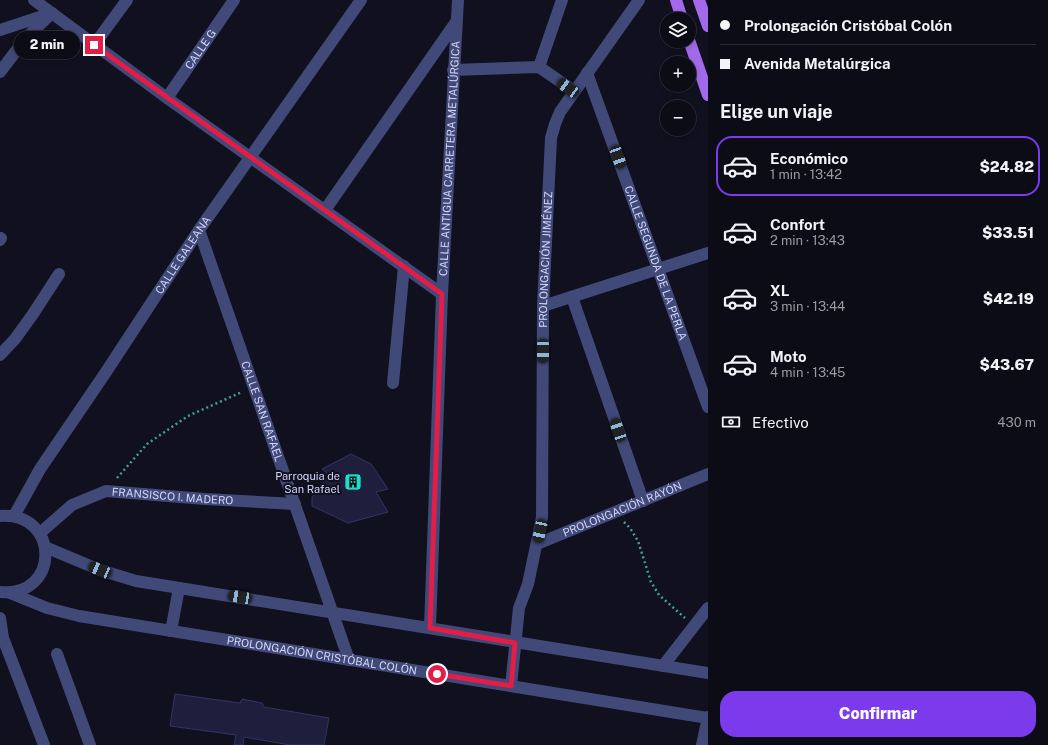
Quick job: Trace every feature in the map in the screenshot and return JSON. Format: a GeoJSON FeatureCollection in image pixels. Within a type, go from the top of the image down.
{"type":"FeatureCollection","features":[{"type":"Feature","properties":{"kind":"main road"},"geometry":{"type":"LineString","coordinates":[[676,0],[680,12]]}},
{"type":"Feature","properties":{"kind":"main road"},"geometry":{"type":"LineString","coordinates":[[699,0],[708,26]]}},
{"type":"Feature","properties":{"kind":"main road"},"geometry":{"type":"LineString","coordinates":[[692,48],[708,95]]}},
{"type":"Feature","properties":{"kind":"street"},"geometry":{"type":"LineString","coordinates":[[35,0],[167,98],[442,294]]}},
{"type":"Feature","properties":{"kind":"street"},"geometry":{"type":"LineString","coordinates":[[94,45],[127,0]]}},
{"type":"Feature","properties":{"kind":"street","name":"CALLE G"},"geometry":{"type":"LineString","coordinates":[[167,98],[234,0]]}},
{"type":"Feature","properties":{"kind":"street","name":"CALLE GALEANA"},"geometry":{"type":"LineString","coordinates":[[14,516],[40,468],[106,372],[200,230],[361,0]]}},
{"type":"Feature","properties":{"kind":"street","name":"CALLE ANTIGUA CARRETERA METALÚRGICA"},"geometry":{"type":"LineString","coordinates":[[430,628],[442,294],[458,0]]}},
{"type":"Feature","properties":{"kind":"street"},"geometry":{"type":"LineString","coordinates":[[539,67],[562,0]]}},
{"type":"Feature","properties":{"kind":"street","name":"PROLONGACIÓN JIMÉNEZ"},"geometry":{"type":"LineString","coordinates":[[511,686],[519,608],[528,584],[542,517],[543,306],[551,138],[560,112],[639,0]]}},
{"type":"Feature","properties":{"kind":"street"},"geometry":{"type":"LineString","coordinates":[[0,30],[52,13]]}},
{"type":"Feature","properties":{"kind":"street"},"geometry":{"type":"LineString","coordinates":[[0,72],[26,38],[52,13]]}},
{"type":"Feature","properties":{"kind":"street"},"geometry":{"type":"LineString","coordinates":[[325,210],[456,22]]}},
{"type":"Feature","properties":{"kind":"street"},"geometry":{"type":"LineString","coordinates":[[453,70],[539,67],[574,91]]}},
{"type":"Feature","properties":{"kind":"street","name":"CALLE SEGUNDA DE LA PERLA"},"geometry":{"type":"LineString","coordinates":[[587,73],[708,408]]}},
{"type":"Feature","properties":{"kind":"street","name":"CALLE SAN RAFAEL"},"geometry":{"type":"LineString","coordinates":[[200,230],[349,660]]}},
{"type":"Feature","properties":{"kind":"street"},"geometry":{"type":"LineString","coordinates":[[543,306],[708,253]]}},
{"type":"Feature","properties":{"kind":"street"},"geometry":{"type":"LineString","coordinates":[[393,384],[404,266]]}},
{"type":"Feature","properties":{"kind":"street"},"geometry":{"type":"LineString","coordinates":[[0,355],[15,339],[59,274]]}},
{"type":"Feature","properties":{"kind":"street"},"geometry":{"type":"LineString","coordinates":[[572,296],[643,501]]}},
{"type":"Feature","properties":{"kind":"street","name":"PROLONGACIÓN RAYÓN"},"geometry":{"type":"LineString","coordinates":[[537,544],[708,474]]}},
{"type":"Feature","properties":{"kind":"street","name":"FRANSISCO I. MADERO"},"geometry":{"type":"LineString","coordinates":[[40,533],[72,505],[106,491],[295,504]]}},
{"type":"Feature","properties":{"kind":"street"},"geometry":{"type":"LineString","coordinates":[[0,515],[14,516],[24,519],[33,525],[40,533],[43,540],[46,560],[41,573],[33,583],[23,590],[5,593]]}},
{"type":"Feature","properties":{"kind":"street"},"geometry":{"type":"LineString","coordinates":[[45,547],[100,570],[136,581],[708,673]]}},
{"type":"Feature","properties":{"kind":"street"},"geometry":{"type":"LineString","coordinates":[[171,631],[179,588]]}},
{"type":"Feature","properties":{"kind":"street","name":"PROLONGACIÓN CRISTÓBAL COLÓN"},"geometry":{"type":"LineString","coordinates":[[5,593],[47,608],[79,616],[708,718]]}},
{"type":"Feature","properties":{"kind":"street"},"geometry":{"type":"LineString","coordinates":[[663,666],[708,608]]}},
{"type":"Feature","properties":{"kind":"street"},"geometry":{"type":"LineString","coordinates":[[0,618],[3,638],[44,745]]}},
{"type":"Feature","properties":{"kind":"street"},"geometry":{"type":"LineString","coordinates":[[57,654],[90,745]]}},
{"type":"Feature","properties":{"kind":"street"},"geometry":{"type":"LineString","coordinates":[[703,740],[708,718]]}},
{"type":"Feature","properties":{"kind":"path"},"geometry":{"type":"LineString","coordinates":[[106,491],[147,444],[188,416],[254,387]]}},
{"type":"Feature","properties":{"kind":"path"},"geometry":{"type":"LineString","coordinates":[[614,512],[630,528],[638,541],[651,582],[659,595],[695,626]]}},
{"type":"Feature","properties":{"kind":"building","name":"Parroquia de San Rafael"},"geometry":{"type":"Polygon","coordinates":[[[351,454],[371,464],[388,489],[376,492],[388,512],[348,523],[312,506],[312,497],[329,475],[322,469],[351,454]]]}},
{"type":"Feature","properties":{"kind":"building"},"geometry":{"type":"Polygon","coordinates":[[[175,694],[240,703],[242,699],[262,703],[264,707],[329,718],[324,745],[290,745],[244,737],[243,745],[234,745],[236,735],[170,726],[175,694]]]}},
{"type":"Feature","properties":{"kind":"place","name":"Parroquia de San Rafael"},"geometry":{"type":"Point","coordinates":[353,482]}},
{"type":"Feature","properties":{"kind":"route"},"geometry":{"type":"LineString","coordinates":[[94,45],[442,294],[430,628],[515,643],[511,686],[437,674]]}}]}
